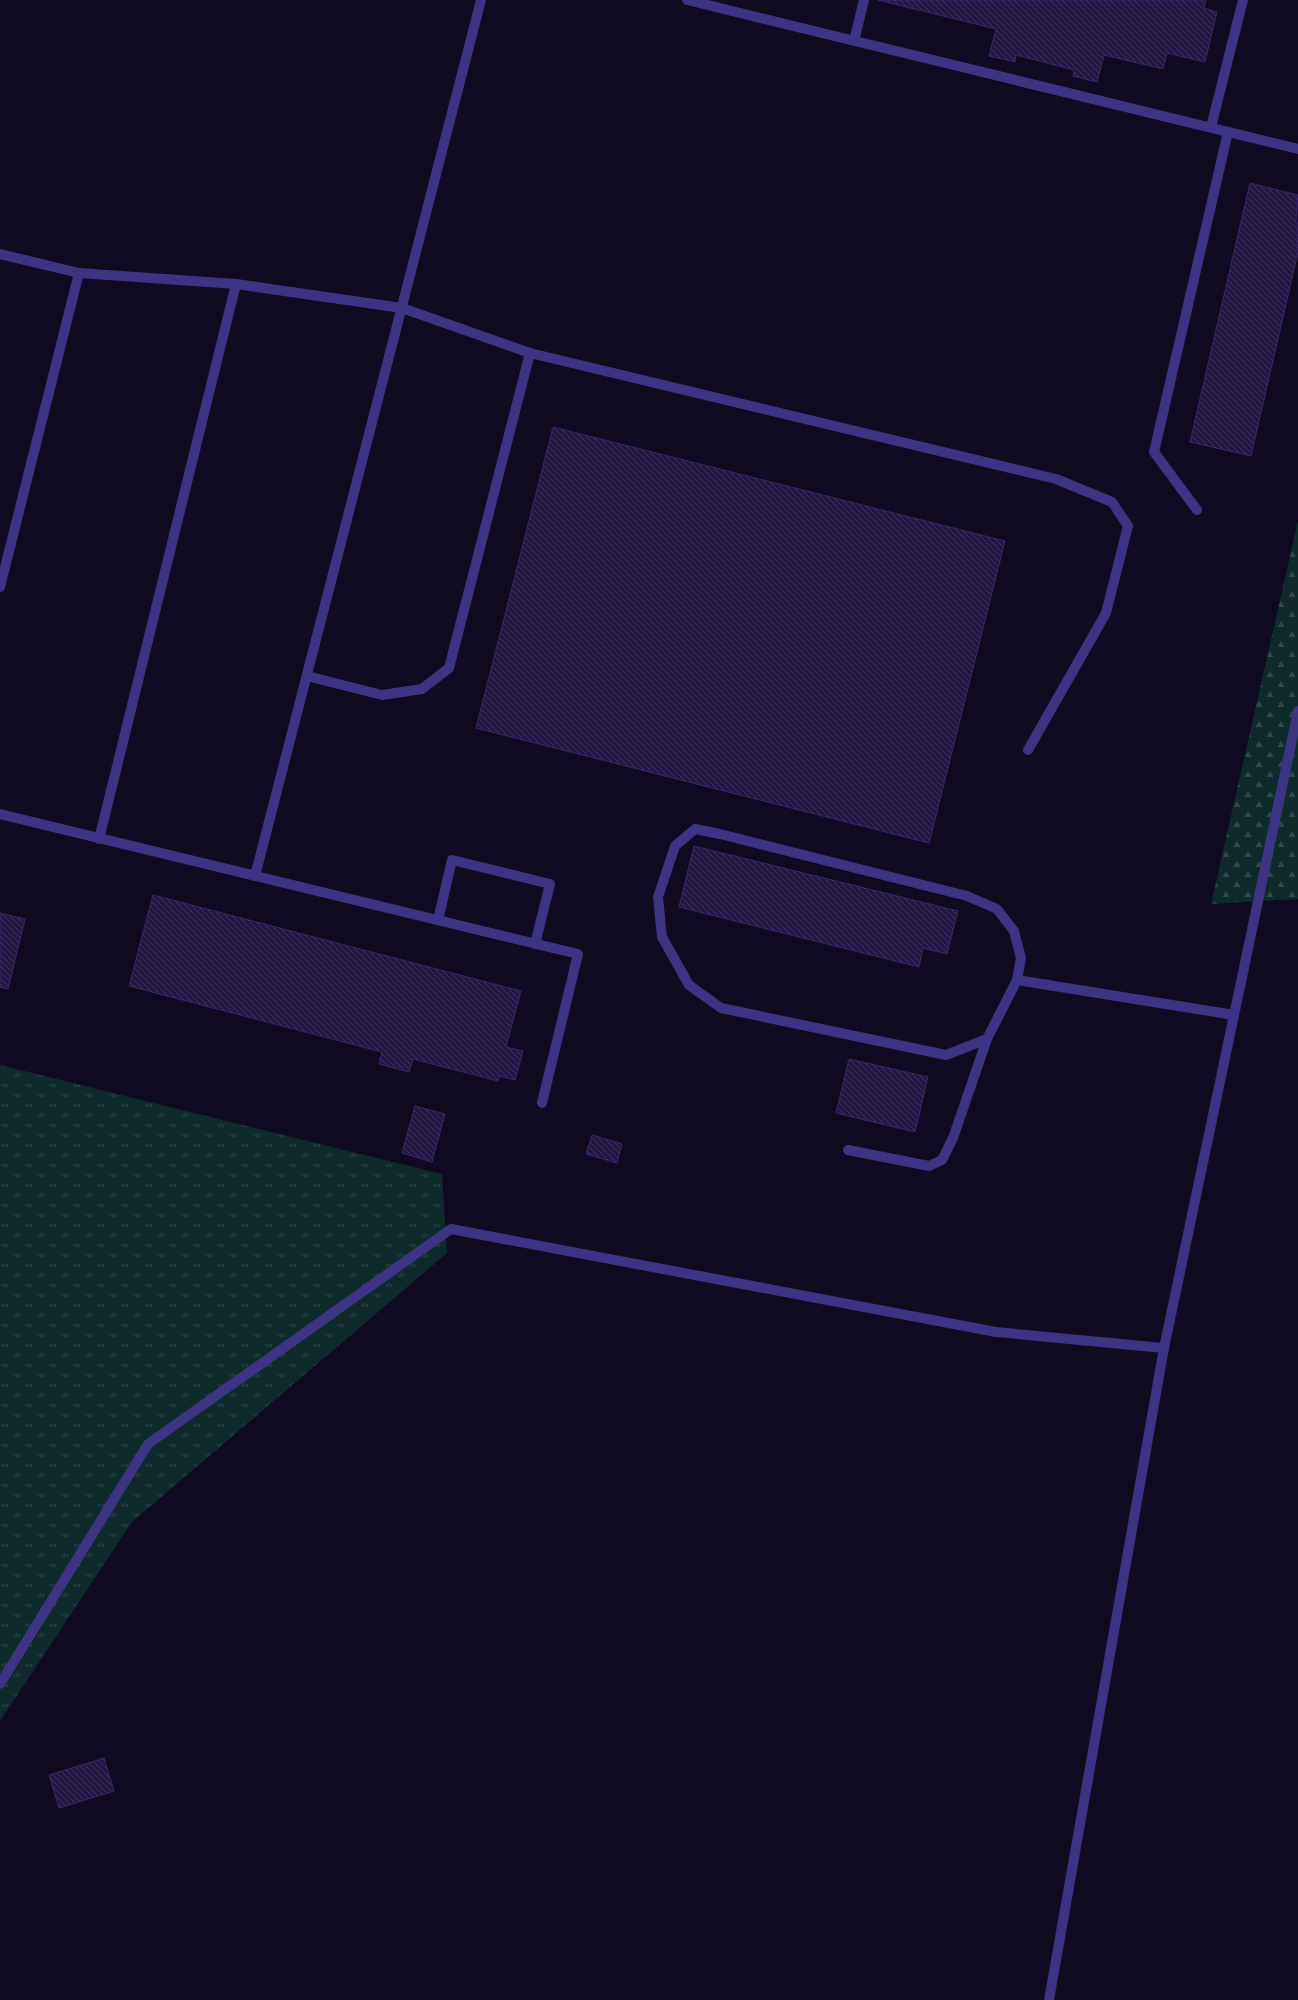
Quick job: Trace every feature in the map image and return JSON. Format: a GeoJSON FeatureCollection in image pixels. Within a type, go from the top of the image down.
{"type":"FeatureCollection","features":[{"type":"Feature","properties":{"kind":"lane"},"geometry":{"type":"LineString","coordinates":[[256,876],[481,0]]}},
{"type":"Feature","properties":{"kind":"lane"},"geometry":{"type":"LineString","coordinates":[[687,0],[1298,149]]}},
{"type":"Feature","properties":{"kind":"lane"},"geometry":{"type":"LineString","coordinates":[[854,41],[864,0]]}},
{"type":"Feature","properties":{"kind":"lane"},"geometry":{"type":"LineString","coordinates":[[1211,127],[1242,0]]}},
{"type":"Feature","properties":{"kind":"lane"},"geometry":{"type":"LineString","coordinates":[[1197,510],[1154,452],[1228,132]]}},
{"type":"Feature","properties":{"kind":"lane"},"geometry":{"type":"LineString","coordinates":[[0,254],[79,273],[236,284],[402,308],[530,353],[1056,479],[1112,502],[1128,526],[1106,613],[1028,750]]}},
{"type":"Feature","properties":{"kind":"lane"},"geometry":{"type":"LineString","coordinates":[[0,587],[79,273]]}},
{"type":"Feature","properties":{"kind":"lane"},"geometry":{"type":"LineString","coordinates":[[99,839],[236,284]]}},
{"type":"Feature","properties":{"kind":"lane"},"geometry":{"type":"LineString","coordinates":[[307,676],[382,695],[422,689],[449,668],[530,353]]}},
{"type":"Feature","properties":{"kind":"lane"},"geometry":{"type":"LineString","coordinates":[[1049,2000],[1164,1348],[1298,711]]}},
{"type":"Feature","properties":{"kind":"lane"},"geometry":{"type":"LineString","coordinates":[[0,814],[578,954],[542,1103]]}},
{"type":"Feature","properties":{"kind":"lane"},"geometry":{"type":"LineString","coordinates":[[848,1150],[929,1166],[942,1160],[952,1138],[987,1039],[1018,980],[1021,958],[1014,931],[997,909],[968,896],[720,834],[695,830],[675,846],[658,897],[662,938],[689,985],[721,1008],[946,1055],[987,1039]]}},
{"type":"Feature","properties":{"kind":"lane"},"geometry":{"type":"LineString","coordinates":[[438,920],[452,860],[550,884],[536,944]]}},
{"type":"Feature","properties":{"kind":"lane"},"geometry":{"type":"LineString","coordinates":[[1018,980],[1234,1015]]}},
{"type":"Feature","properties":{"kind":"lane"},"geometry":{"type":"LineString","coordinates":[[0,1684],[148,1444],[451,1228],[996,1332],[1164,1348]]}},
{"type":"Feature","properties":{"kind":"green space"},"geometry":{"type":"Polygon","coordinates":[[[1298,521],[1298,899],[1211,904],[1298,521]]]}},
{"type":"Feature","properties":{"kind":"green space"},"geometry":{"type":"Polygon","coordinates":[[[0,1065],[442,1174],[447,1253],[132,1522],[0,1721],[0,1065]]]}},
{"type":"Feature","properties":{"kind":"building"},"geometry":{"type":"Polygon","coordinates":[[[878,0],[1206,0],[1204,8],[1217,12],[1205,62],[1167,53],[1163,69],[1104,55],[1097,82],[1073,76],[1074,70],[1016,55],[1015,62],[989,56],[996,29],[878,0]]]}},
{"type":"Feature","properties":{"kind":"building"},"geometry":{"type":"Polygon","coordinates":[[[1250,183],[1298,195],[1296,222],[1298,223],[1298,252],[1251,456],[1190,442],[1250,183]]]}},
{"type":"Feature","properties":{"kind":"building"},"geometry":{"type":"Polygon","coordinates":[[[553,427],[1005,541],[929,843],[476,728],[553,427]]]}},
{"type":"Feature","properties":{"kind":"building"},"geometry":{"type":"Polygon","coordinates":[[[694,846],[958,911],[947,954],[923,948],[919,967],[679,907],[694,846]]]}},
{"type":"Feature","properties":{"kind":"building"},"geometry":{"type":"Polygon","coordinates":[[[153,895],[521,991],[506,1047],[523,1051],[515,1080],[500,1076],[498,1081],[413,1059],[409,1072],[379,1064],[382,1052],[129,986],[153,895]]]}},
{"type":"Feature","properties":{"kind":"building"},"geometry":{"type":"Polygon","coordinates":[[[0,913],[25,919],[8,989],[0,987],[0,913]]]}},
{"type":"Feature","properties":{"kind":"building"},"geometry":{"type":"Polygon","coordinates":[[[849,1059],[928,1077],[915,1132],[836,1113],[849,1059]]]}},
{"type":"Feature","properties":{"kind":"building"},"geometry":{"type":"Polygon","coordinates":[[[415,1106],[445,1114],[432,1162],[402,1153],[415,1106]]]}},
{"type":"Feature","properties":{"kind":"building"},"geometry":{"type":"Polygon","coordinates":[[[592,1135],[622,1144],[617,1163],[586,1154],[592,1135]]]}},
{"type":"Feature","properties":{"kind":"building"},"geometry":{"type":"Polygon","coordinates":[[[104,1758],[114,1791],[59,1808],[49,1775],[104,1758]]]}}]}
